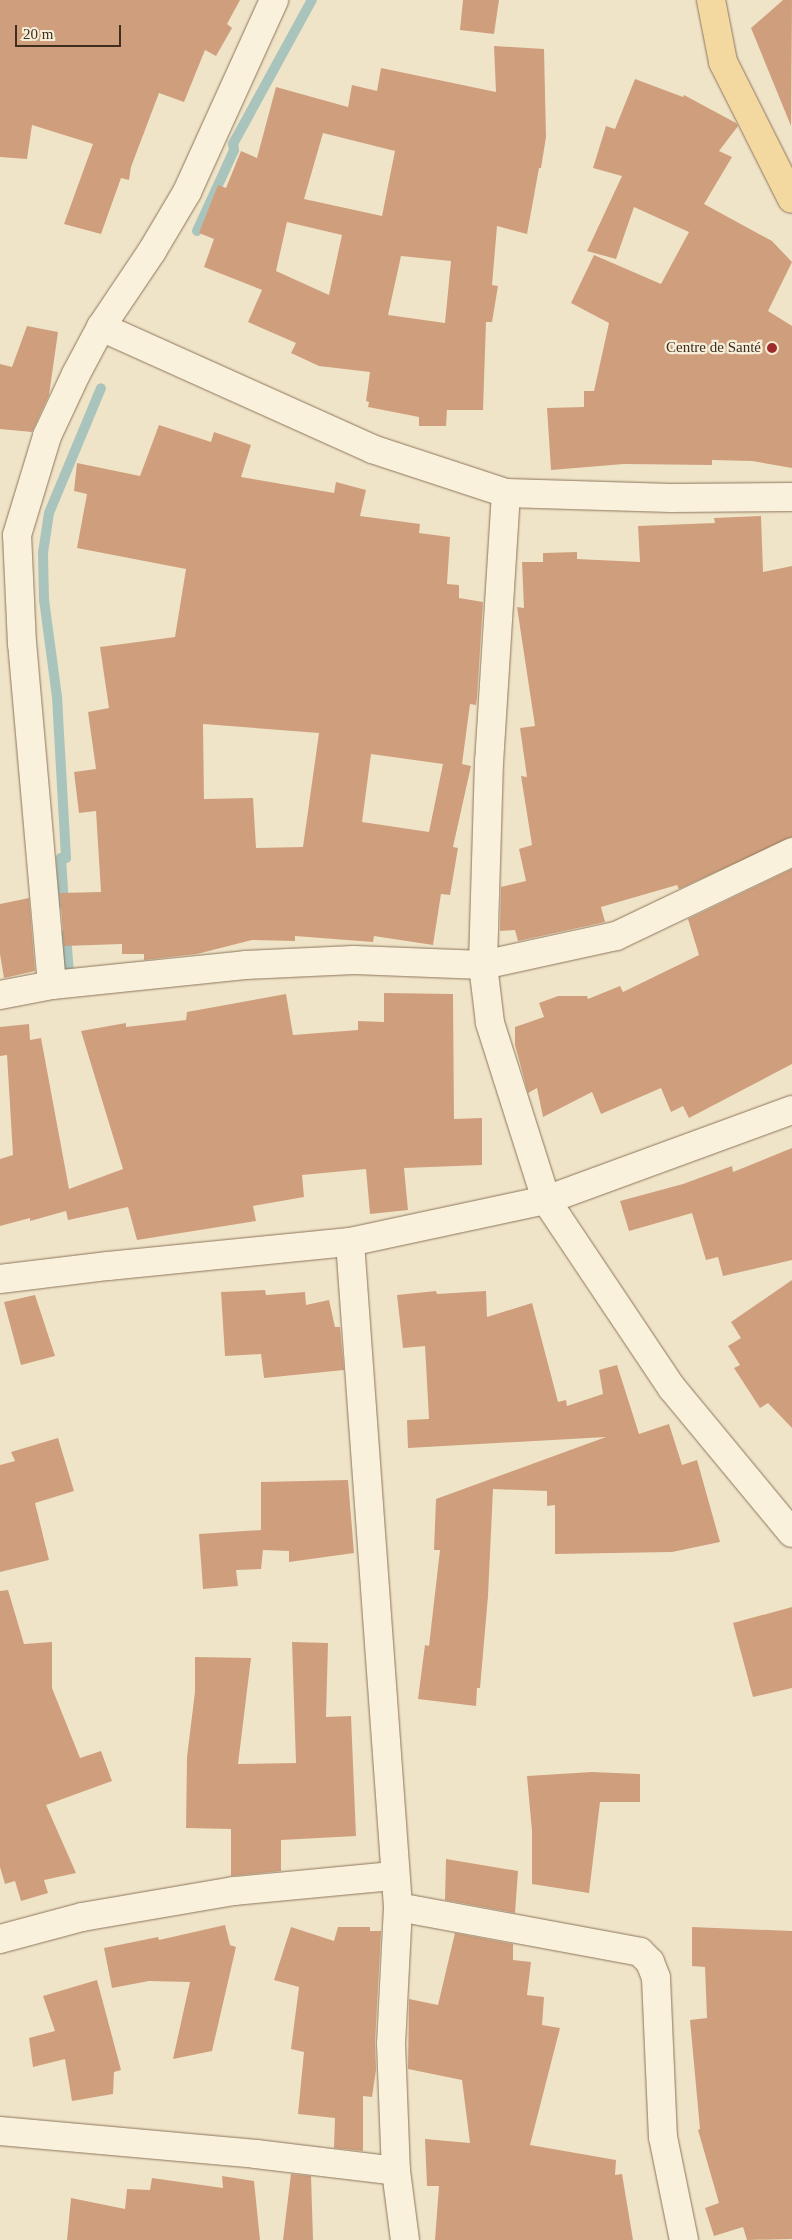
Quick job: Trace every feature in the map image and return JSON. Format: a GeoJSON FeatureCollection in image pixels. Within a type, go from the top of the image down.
{"type":"FeatureCollection","features":[{"type":"Feature","properties":{"kind":"main road"},"geometry":{"type":"LineString","coordinates":[[715,3],[723,62],[791,195]]}},
{"type":"Feature","properties":{"kind":"street"},"geometry":{"type":"LineString","coordinates":[[52,985],[22,644],[17,535],[47,436],[101,327],[152,251],[187,192],[274,0]]}},
{"type":"Feature","properties":{"kind":"street"},"geometry":{"type":"LineString","coordinates":[[101,327],[372,449],[506,493],[671,498],[792,497]]}},
{"type":"Feature","properties":{"kind":"street"},"geometry":{"type":"LineString","coordinates":[[506,493],[489,761],[483,965],[490,1023],[546,1200],[672,1388],[792,1533]]}},
{"type":"Feature","properties":{"kind":"street"},"geometry":{"type":"LineString","coordinates":[[0,995],[52,985],[245,965],[354,960],[483,965],[616,936],[792,852]]}},
{"type":"Feature","properties":{"kind":"street"},"geometry":{"type":"LineString","coordinates":[[0,1279],[108,1266],[350,1242],[546,1200],[792,1110]]}},
{"type":"Feature","properties":{"kind":"street"},"geometry":{"type":"LineString","coordinates":[[350,1242],[394,1876],[398,1907],[392,2042],[396,2171],[404,2240]]}},
{"type":"Feature","properties":{"kind":"street"},"geometry":{"type":"LineString","coordinates":[[0,1939],[82,1917],[234,1891],[394,1876]]}},
{"type":"Feature","properties":{"kind":"street"},"geometry":{"type":"LineString","coordinates":[[398,1907],[640,1952],[650,1962],[656,1978],[663,2137],[684,2240]]}},
{"type":"Feature","properties":{"kind":"street"},"geometry":{"type":"LineString","coordinates":[[0,2131],[256,2154],[396,2171]]}},
{"type":"Feature","properties":{"kind":"building"},"geometry":{"type":"Polygon","coordinates":[[[0,0],[240,0],[227,24],[232,28],[216,56],[205,50],[184,102],[159,93],[131,167],[129,180],[121,178],[101,234],[64,224],[93,144],[32,125],[27,159],[0,157],[0,0]]]}},
{"type":"Feature","properties":{"kind":"building"},"geometry":{"type":"Polygon","coordinates":[[[463,0],[499,0],[494,34],[460,30],[463,0]]]}},
{"type":"Feature","properties":{"kind":"building"},"geometry":{"type":"Polygon","coordinates":[[[783,0],[792,0],[791,126],[751,28],[783,0]]]}},
{"type":"Feature","properties":{"kind":"building"},"geometry":{"type":"Polygon","coordinates":[[[494,46],[544,49],[546,137],[541,168],[539,168],[527,234],[497,226],[492,285],[498,286],[492,322],[486,322],[483,410],[447,410],[446,426],[419,426],[419,417],[368,407],[369,402],[366,401],[370,372],[319,366],[291,353],[296,343],[248,322],[262,290],[204,267],[214,239],[199,233],[218,185],[226,188],[241,151],[257,158],[276,87],[348,107],[352,85],[377,91],[381,68],[496,92],[494,46]],[[323,133],[304,199],[382,216],[395,151],[323,133]],[[287,222],[276,271],[329,295],[342,235],[287,222]],[[401,256],[388,315],[445,323],[451,261],[401,256]]]}},
{"type":"Feature","properties":{"kind":"building"},"geometry":{"type":"Polygon","coordinates":[[[635,79],[683,97],[684,95],[736,123],[738,126],[719,151],[732,157],[704,204],[772,241],[792,262],[768,311],[792,326],[792,468],[752,461],[712,460],[712,465],[624,464],[551,470],[547,408],[584,407],[584,391],[594,391],[609,323],[571,303],[594,255],[661,284],[689,232],[634,207],[616,259],[587,251],[622,176],[593,168],[606,126],[615,129],[635,79]]]}},
{"type":"Feature","properties":{"kind":"building"},"geometry":{"type":"Polygon","coordinates":[[[27,326],[58,332],[49,395],[32,432],[0,429],[0,364],[12,367],[27,326]]]}},
{"type":"Feature","properties":{"kind":"building"},"geometry":{"type":"Polygon","coordinates":[[[159,425],[211,442],[214,432],[251,445],[241,477],[334,493],[336,482],[366,490],[360,516],[420,524],[419,533],[450,537],[447,584],[459,585],[459,598],[483,602],[476,705],[470,704],[462,764],[471,766],[453,847],[458,848],[450,895],[441,894],[433,945],[374,936],[373,942],[295,936],[295,941],[252,940],[197,954],[144,960],[144,954],[122,954],[122,944],[64,946],[60,893],[101,892],[96,811],[79,813],[74,772],[96,769],[88,712],[109,708],[100,647],[175,637],[186,569],[77,548],[87,494],[74,491],[77,463],[140,476],[159,425]],[[203,724],[204,799],[253,798],[256,848],[303,847],[319,733],[203,724]],[[371,754],[362,822],[429,832],[443,764],[371,754]]]}},
{"type":"Feature","properties":{"kind":"building"},"geometry":{"type":"Polygon","coordinates":[[[761,516],[763,572],[792,566],[792,837],[679,889],[677,885],[601,907],[605,922],[518,941],[515,930],[500,931],[501,887],[526,881],[519,849],[532,845],[521,776],[527,777],[520,728],[535,726],[517,607],[524,608],[522,562],[543,562],[543,553],[577,552],[577,559],[640,562],[638,526],[715,523],[714,518],[761,516]]]}},
{"type":"Feature","properties":{"kind":"building"},"geometry":{"type":"Polygon","coordinates":[[[792,869],[792,1064],[689,1118],[683,1106],[671,1112],[661,1088],[601,1114],[592,1092],[543,1117],[537,1088],[528,1093],[515,1045],[515,1027],[544,1017],[539,1003],[558,996],[587,996],[588,999],[620,986],[623,992],[699,955],[688,919],[792,869]]]}},
{"type":"Feature","properties":{"kind":"building"},"geometry":{"type":"Polygon","coordinates":[[[29,898],[35,971],[4,978],[0,954],[0,904],[29,898]]]}},
{"type":"Feature","properties":{"kind":"building"},"geometry":{"type":"Polygon","coordinates":[[[384,993],[453,994],[454,1119],[482,1118],[482,1165],[404,1168],[408,1210],[370,1214],[366,1169],[302,1175],[304,1197],[253,1206],[256,1221],[137,1240],[128,1207],[68,1220],[66,1211],[30,1221],[30,1218],[0,1226],[0,1159],[13,1155],[7,1055],[0,1056],[0,1027],[29,1024],[30,1040],[41,1038],[69,1189],[123,1169],[81,1031],[126,1023],[126,1027],[186,1020],[187,1012],[286,994],[293,1035],[358,1030],[358,1021],[384,1022],[384,993]]]}},
{"type":"Feature","properties":{"kind":"building"},"geometry":{"type":"Polygon","coordinates":[[[792,1148],[792,1260],[723,1276],[718,1257],[706,1260],[692,1213],[629,1231],[620,1201],[683,1184],[732,1166],[733,1172],[792,1148]]]}},
{"type":"Feature","properties":{"kind":"building"},"geometry":{"type":"Polygon","coordinates":[[[792,1280],[792,1428],[768,1403],[760,1408],[734,1368],[740,1365],[728,1346],[741,1338],[731,1322],[792,1280]]]}},
{"type":"Feature","properties":{"kind":"building"},"geometry":{"type":"Polygon","coordinates":[[[265,1290],[266,1295],[305,1292],[306,1305],[329,1300],[335,1327],[340,1327],[344,1370],[264,1378],[261,1354],[225,1356],[221,1292],[265,1290]]]}},
{"type":"Feature","properties":{"kind":"building"},"geometry":{"type":"Polygon","coordinates":[[[436,1291],[437,1294],[486,1291],[487,1317],[532,1303],[558,1402],[566,1400],[567,1406],[603,1394],[599,1370],[617,1365],[639,1434],[669,1424],[682,1465],[697,1460],[720,1542],[672,1552],[555,1554],[555,1505],[547,1506],[547,1491],[493,1489],[488,1596],[480,1688],[477,1688],[476,1706],[418,1699],[425,1645],[429,1646],[440,1550],[434,1550],[436,1499],[606,1437],[408,1448],[407,1420],[429,1419],[425,1346],[403,1348],[397,1295],[436,1291]]]}},
{"type":"Feature","properties":{"kind":"building"},"geometry":{"type":"Polygon","coordinates":[[[35,1295],[55,1356],[21,1365],[4,1302],[35,1295]]]}},
{"type":"Feature","properties":{"kind":"building"},"geometry":{"type":"Polygon","coordinates":[[[58,1438],[74,1491],[35,1503],[49,1560],[0,1572],[0,1465],[15,1461],[11,1452],[58,1438]]]}},
{"type":"Feature","properties":{"kind":"building"},"geometry":{"type":"Polygon","coordinates":[[[348,1480],[354,1553],[289,1562],[289,1551],[263,1550],[261,1569],[236,1570],[238,1586],[203,1589],[199,1534],[261,1530],[261,1482],[348,1480]]]}},
{"type":"Feature","properties":{"kind":"building"},"geometry":{"type":"Polygon","coordinates":[[[8,1590],[24,1644],[52,1642],[52,1688],[80,1758],[101,1751],[112,1781],[46,1805],[76,1873],[44,1880],[48,1893],[21,1901],[15,1881],[5,1884],[0,1867],[0,1591],[8,1590]]]}},
{"type":"Feature","properties":{"kind":"building"},"geometry":{"type":"Polygon","coordinates":[[[792,1607],[792,1688],[753,1697],[733,1623],[792,1607]]]}},
{"type":"Feature","properties":{"kind":"building"},"geometry":{"type":"Polygon","coordinates":[[[292,1642],[328,1643],[326,1717],[351,1716],[356,1836],[281,1840],[281,1871],[231,1876],[231,1829],[186,1828],[187,1757],[195,1692],[195,1657],[251,1658],[238,1764],[296,1763],[292,1642]]]}},
{"type":"Feature","properties":{"kind":"building"},"geometry":{"type":"Polygon","coordinates":[[[592,1772],[640,1774],[640,1802],[600,1802],[589,1893],[532,1884],[532,1831],[527,1776],[592,1772]]]}},
{"type":"Feature","properties":{"kind":"building"},"geometry":{"type":"Polygon","coordinates":[[[446,1859],[518,1871],[515,1913],[445,1900],[446,1859]]]}},
{"type":"Feature","properties":{"kind":"building"},"geometry":{"type":"Polygon","coordinates":[[[225,1925],[230,1945],[236,1947],[212,2051],[173,2059],[190,1982],[149,1981],[112,1988],[104,1948],[158,1937],[159,1940],[225,1925]]]}},
{"type":"Feature","properties":{"kind":"building"},"geometry":{"type":"Polygon","coordinates":[[[291,1927],[334,1941],[338,1927],[370,1927],[370,1931],[381,1931],[375,2042],[376,2070],[372,2097],[363,2096],[363,2151],[334,2148],[335,2118],[298,2114],[304,2052],[291,2049],[299,1987],[274,1980],[291,1927]]]}},
{"type":"Feature","properties":{"kind":"building"},"geometry":{"type":"Polygon","coordinates":[[[692,1927],[792,1931],[792,2239],[747,2240],[743,2227],[714,2236],[705,2208],[719,2203],[698,2130],[700,2129],[690,2020],[707,2018],[705,1967],[692,1966],[692,1927]]]}},
{"type":"Feature","properties":{"kind":"building"},"geometry":{"type":"Polygon","coordinates":[[[455,1933],[513,1944],[513,1960],[531,1962],[527,1995],[544,1997],[542,2025],[560,2028],[530,2145],[616,2160],[615,2175],[622,2174],[633,2240],[435,2240],[439,2186],[427,2186],[425,2139],[470,2143],[462,2080],[408,2069],[409,1999],[438,2005],[455,1933]]]}},
{"type":"Feature","properties":{"kind":"building"},"geometry":{"type":"Polygon","coordinates":[[[97,1980],[121,2070],[114,2072],[113,2094],[72,2101],[65,2059],[33,2067],[29,2038],[55,2031],[43,1996],[97,1980]]]}},
{"type":"Feature","properties":{"kind":"building"},"geometry":{"type":"Polygon","coordinates":[[[291,2174],[311,2176],[313,2240],[283,2240],[291,2174]]]}},
{"type":"Feature","properties":{"kind":"building"},"geometry":{"type":"Polygon","coordinates":[[[222,2176],[254,2181],[260,2240],[67,2240],[71,2198],[125,2209],[127,2189],[150,2190],[152,2178],[223,2188],[222,2176]]]}},
{"type":"Feature","properties":{"kind":"waterway"},"geometry":{"type":"LineString","coordinates":[[197,231],[234,150],[233,144],[312,0]]}},
{"type":"Feature","properties":{"kind":"waterway"},"geometry":{"type":"LineString","coordinates":[[64,905],[61,858],[66,858],[57,697],[44,600],[43,553],[49,513],[101,388]]}},
{"type":"Feature","properties":{"kind":"waterway"},"geometry":{"type":"LineString","coordinates":[[66,934],[69,974],[77,973]]}},
{"type":"Feature","properties":{"kind":"place","name":"Centre de Santé"},"geometry":{"type":"Point","coordinates":[772,348]}}]}
